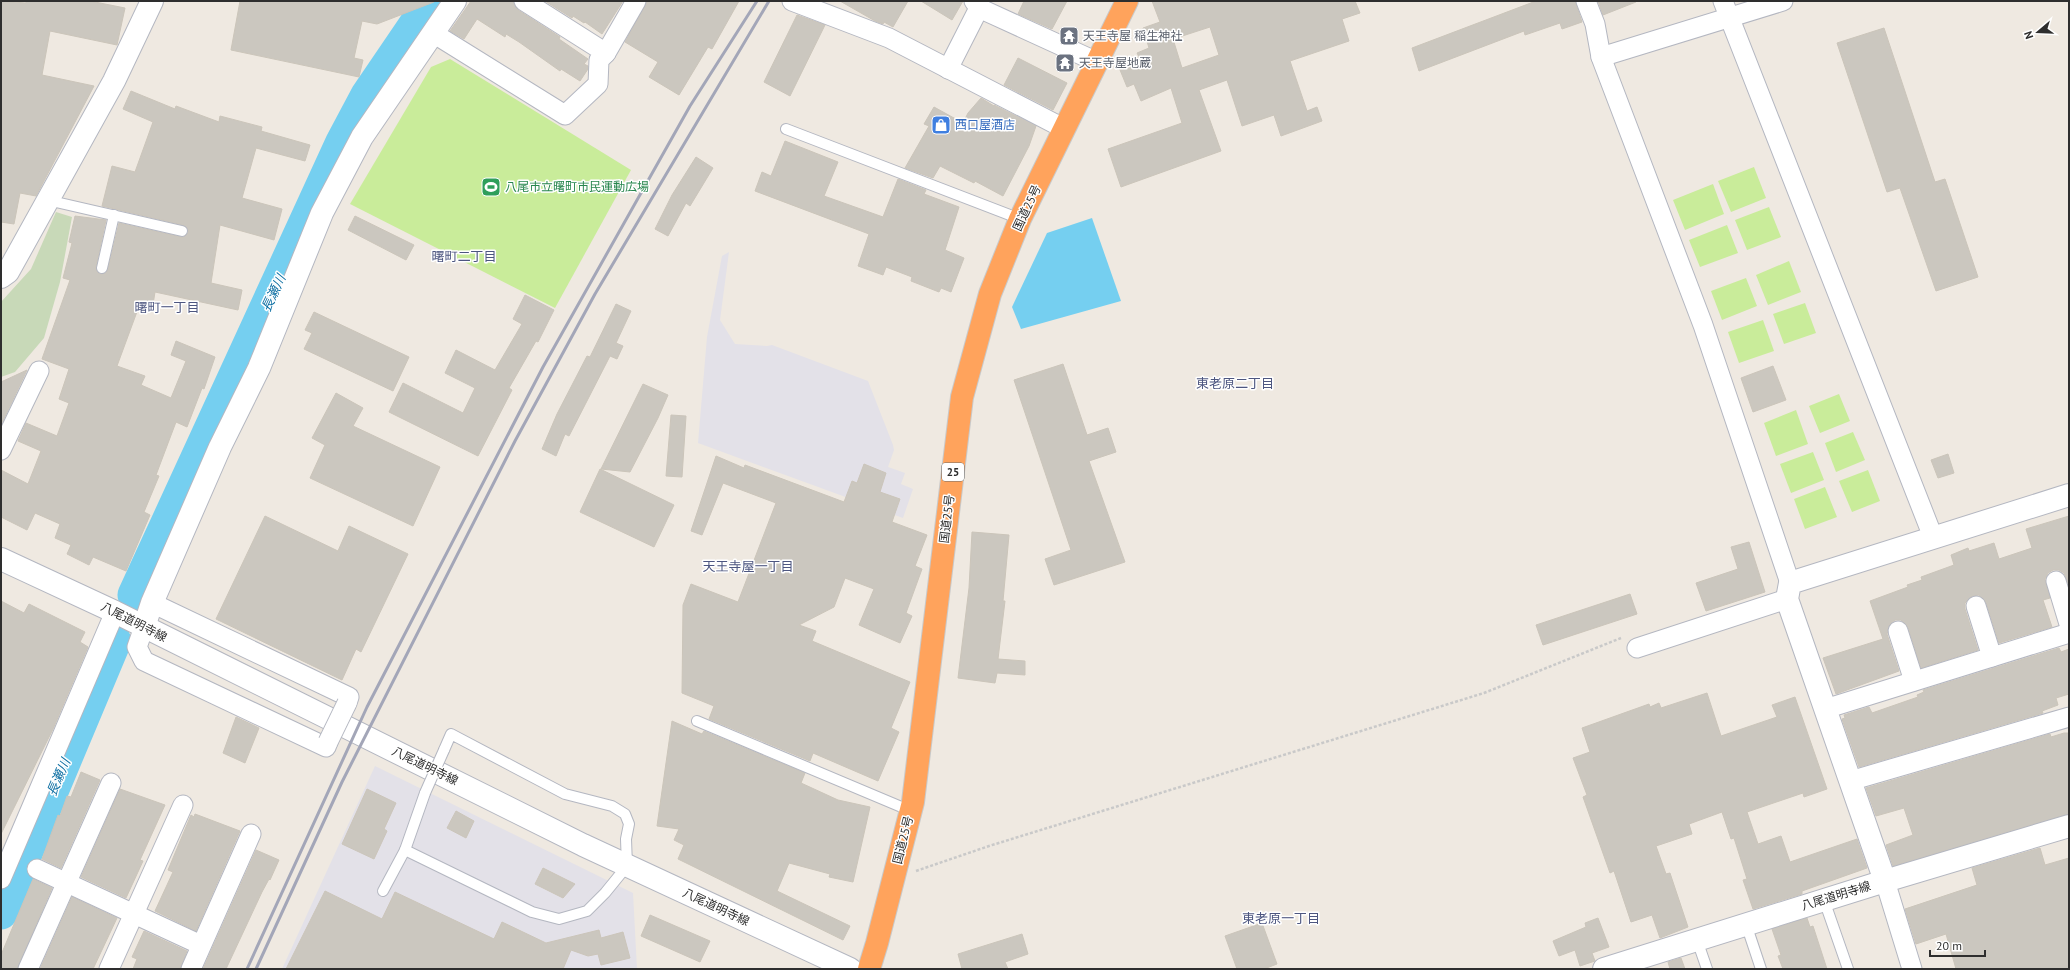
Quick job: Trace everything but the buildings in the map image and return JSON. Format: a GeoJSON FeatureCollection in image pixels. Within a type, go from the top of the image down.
{"type":"FeatureCollection","features":[{"type":"Feature","properties":{"kind":"highway","name":"国道25号"},"geometry":{"type":"LineString","coordinates":[[869,969],[911,811],[962,397],[990,294],[1020,220],[1127,1]]}},
{"type":"Feature","properties":{"kind":"street"},"geometry":{"type":"LineString","coordinates":[[1,277],[8,272],[114,81],[152,1]]}},
{"type":"Feature","properties":{"kind":"street"},"geometry":{"type":"LineString","coordinates":[[152,603],[349,697],[326,747],[144,661],[136,647],[152,603],[220,447],[259,368],[322,213],[362,137],[455,1]]}},
{"type":"Feature","properties":{"kind":"street"},"geometry":{"type":"LineString","coordinates":[[524,1],[606,53]]}},
{"type":"Feature","properties":{"kind":"street"},"geometry":{"type":"LineString","coordinates":[[432,34],[565,115],[598,84],[599,60],[606,53],[636,1]]}},
{"type":"Feature","properties":{"kind":"street"},"geometry":{"type":"LineString","coordinates":[[792,1],[889,38],[1064,129]]}},
{"type":"Feature","properties":{"kind":"street"},"geometry":{"type":"LineString","coordinates":[[1586,1],[1595,24],[1601,57],[1703,325],[1825,709],[1885,880],[1912,969]]}},
{"type":"Feature","properties":{"kind":"street"},"geometry":{"type":"LineString","coordinates":[[1723,1],[1933,537]]}},
{"type":"Feature","properties":{"kind":"street"},"geometry":{"type":"LineString","coordinates":[[1601,57],[1729,19],[1783,1]]}},
{"type":"Feature","properties":{"kind":"street"},"geometry":{"type":"LineString","coordinates":[[948,69],[977,4],[1097,62]]}},
{"type":"Feature","properties":{"kind":"street"},"geometry":{"type":"LineString","coordinates":[[1,450],[39,371]]}},
{"type":"Feature","properties":{"kind":"street"},"geometry":{"type":"LineString","coordinates":[[1637,648],[1933,537],[2069,495]]}},
{"type":"Feature","properties":{"kind":"street","name":"八尾道明寺線"},"geometry":{"type":"LineString","coordinates":[[1,559],[115,612],[627,866],[850,969]]}},
{"type":"Feature","properties":{"kind":"street"},"geometry":{"type":"LineString","coordinates":[[2056,581],[2069,624]]}},
{"type":"Feature","properties":{"kind":"street"},"geometry":{"type":"LineString","coordinates":[[1976,606],[1992,657]]}},
{"type":"Feature","properties":{"kind":"street"},"geometry":{"type":"LineString","coordinates":[[1,879],[115,612]]}},
{"type":"Feature","properties":{"kind":"street"},"geometry":{"type":"LineString","coordinates":[[1898,631],[1914,682]]}},
{"type":"Feature","properties":{"kind":"street"},"geometry":{"type":"LineString","coordinates":[[1825,709],[2069,634]]}},
{"type":"Feature","properties":{"kind":"street"},"geometry":{"type":"LineString","coordinates":[[1850,781],[2069,718]]}},
{"type":"Feature","properties":{"kind":"street"},"geometry":{"type":"LineString","coordinates":[[28,969],[111,783]]}},
{"type":"Feature","properties":{"kind":"street"},"geometry":{"type":"LineString","coordinates":[[108,969],[183,805]]}},
{"type":"Feature","properties":{"kind":"street","name":"八尾道明寺線"},"geometry":{"type":"LineString","coordinates":[[1604,969],[1644,963],[1697,940],[1746,924],[1885,880],[2069,826]]}},
{"type":"Feature","properties":{"kind":"street"},"geometry":{"type":"LineString","coordinates":[[191,969],[251,834]]}},
{"type":"Feature","properties":{"kind":"street"},"geometry":{"type":"LineString","coordinates":[[37,869],[201,945]]}},
{"type":"Feature","properties":{"kind":"lane"},"geometry":{"type":"LineString","coordinates":[[786,128],[1020,220]]}},
{"type":"Feature","properties":{"kind":"lane"},"geometry":{"type":"LineString","coordinates":[[48,200],[182,231]]}},
{"type":"Feature","properties":{"kind":"lane"},"geometry":{"type":"LineString","coordinates":[[102,268],[114,215]]}},
{"type":"Feature","properties":{"kind":"lane"},"geometry":{"type":"LineString","coordinates":[[697,721],[911,811]]}},
{"type":"Feature","properties":{"kind":"lane"},"geometry":{"type":"LineString","coordinates":[[383,891],[405,850],[425,793],[451,734],[565,794],[612,806],[625,814],[629,824],[626,839],[627,866],[605,893],[587,911],[559,919],[532,912],[405,850]]}},
{"type":"Feature","properties":{"kind":"lane"},"geometry":{"type":"LineString","coordinates":[[1824,900],[1848,969]]}},
{"type":"Feature","properties":{"kind":"lane"},"geometry":{"type":"LineString","coordinates":[[1746,924],[1761,969]]}},
{"type":"Feature","properties":{"kind":"lane"},"geometry":{"type":"LineString","coordinates":[[1697,940],[1707,969]]}},
{"type":"Feature","properties":{"kind":"path"},"geometry":{"type":"LineString","coordinates":[[913,872],[989,846],[1484,693],[1627,636],[1634,641],[1637,648]]}},
{"type":"Feature","properties":{"kind":"shaded area"},"geometry":{"type":"Polygon","coordinates":[[[729,252],[720,320],[735,344],[772,345],[868,381],[893,445],[894,450],[888,467],[905,473],[901,484],[913,489],[903,518],[698,443],[707,337],[722,256],[729,252]]]}},
{"type":"Feature","properties":{"kind":"shaded area"},"geometry":{"type":"Polygon","coordinates":[[[375,766],[633,893],[637,969],[282,969],[375,766]]]}},
{"type":"Feature","properties":{"kind":"green space","name":"八尾市立曙町市民運動広場"},"geometry":{"type":"Polygon","coordinates":[[[450,59],[631,170],[555,308],[350,204],[431,67],[450,59]]]}},
{"type":"Feature","properties":{"kind":"green space"},"geometry":{"type":"Polygon","coordinates":[[[1754,167],[1766,198],[1731,212],[1718,181],[1754,167]]]}},
{"type":"Feature","properties":{"kind":"green space"},"geometry":{"type":"Polygon","coordinates":[[[1713,184],[1724,214],[1685,230],[1673,200],[1713,184]]]}},
{"type":"Feature","properties":{"kind":"green space"},"geometry":{"type":"Polygon","coordinates":[[[1769,207],[1781,237],[1747,250],[1735,220],[1769,207]]]}},
{"type":"Feature","properties":{"kind":"green space"},"geometry":{"type":"Polygon","coordinates":[[[56,212],[72,217],[60,282],[44,338],[15,372],[1,377],[1,302],[31,269],[56,212]]]}},
{"type":"Feature","properties":{"kind":"green space"},"geometry":{"type":"Polygon","coordinates":[[[1727,225],[1738,253],[1700,267],[1689,240],[1727,225]]]}},
{"type":"Feature","properties":{"kind":"green space"},"geometry":{"type":"Polygon","coordinates":[[[1789,261],[1801,292],[1768,305],[1756,275],[1789,261]]]}},
{"type":"Feature","properties":{"kind":"green space"},"geometry":{"type":"Polygon","coordinates":[[[1746,278],[1757,306],[1722,320],[1711,291],[1746,278]]]}},
{"type":"Feature","properties":{"kind":"green space"},"geometry":{"type":"Polygon","coordinates":[[[1805,303],[1816,333],[1784,344],[1773,314],[1805,303]]]}},
{"type":"Feature","properties":{"kind":"green space"},"geometry":{"type":"Polygon","coordinates":[[[1763,320],[1774,351],[1739,363],[1728,332],[1763,320]]]}},
{"type":"Feature","properties":{"kind":"green space"},"geometry":{"type":"Polygon","coordinates":[[[1839,394],[1850,421],[1820,433],[1809,406],[1839,394]]]}},
{"type":"Feature","properties":{"kind":"green space"},"geometry":{"type":"Polygon","coordinates":[[[1796,410],[1808,444],[1776,456],[1764,423],[1796,410]]]}},
{"type":"Feature","properties":{"kind":"green space"},"geometry":{"type":"Polygon","coordinates":[[[1853,432],[1865,460],[1836,472],[1825,443],[1853,432]]]}},
{"type":"Feature","properties":{"kind":"green space"},"geometry":{"type":"Polygon","coordinates":[[[1813,452],[1824,480],[1791,493],[1780,464],[1813,452]]]}},
{"type":"Feature","properties":{"kind":"green space"},"geometry":{"type":"Polygon","coordinates":[[[1868,470],[1880,501],[1852,512],[1839,481],[1868,470]]]}},
{"type":"Feature","properties":{"kind":"green space"},"geometry":{"type":"Polygon","coordinates":[[[1825,487],[1837,517],[1805,529],[1794,499],[1825,487]]]}},
{"type":"Feature","properties":{"kind":"water"},"geometry":{"type":"Polygon","coordinates":[[[1092,218],[1121,301],[1021,329],[1012,307],[1047,233],[1092,218]]]}},
{"type":"Feature","properties":{"kind":"waterway","name":"長瀬川"},"geometry":{"type":"LineString","coordinates":[[134,595],[342,142],[367,95],[431,1]]}},
{"type":"Feature","properties":{"kind":"waterway","name":"長瀬川"},"geometry":{"type":"LineString","coordinates":[[1,913],[115,641]]}},
{"type":"Feature","properties":{"kind":"railway"},"geometry":{"type":"LineString","coordinates":[[247,969],[367,707],[543,367],[690,106],[757,1]]}},
{"type":"Feature","properties":{"kind":"railway"},"geometry":{"type":"LineString","coordinates":[[256,969],[342,782],[515,441],[595,294],[769,1]]}},
{"type":"Feature","properties":{"kind":"place","name":"天王寺屋 稲生神社"},"geometry":{"type":"Point","coordinates":[1069,36]}},
{"type":"Feature","properties":{"kind":"place","name":"天王寺屋地蔵"},"geometry":{"type":"Point","coordinates":[1065,63]}},
{"type":"Feature","properties":{"kind":"place","name":"西口屋酒店"},"geometry":{"type":"Point","coordinates":[941,125]}},
{"type":"Feature","properties":{"kind":"place","name":"八尾市立曙町市民運動広場"},"geometry":{"type":"Point","coordinates":[491,187]}},
{"type":"Feature","properties":{"kind":"district","name":"曙町二丁目"},"geometry":{"type":"Point","coordinates":[464,256]}},
{"type":"Feature","properties":{"kind":"district","name":"曙町一丁目"},"geometry":{"type":"Point","coordinates":[167,307]}},
{"type":"Feature","properties":{"kind":"district","name":"東老原二丁目"},"geometry":{"type":"Point","coordinates":[1235,383]}},
{"type":"Feature","properties":{"kind":"district","name":"天王寺屋一丁目"},"geometry":{"type":"Point","coordinates":[748,566]}},
{"type":"Feature","properties":{"kind":"district","name":"東老原一丁目"},"geometry":{"type":"Point","coordinates":[1281,918]}}]}
